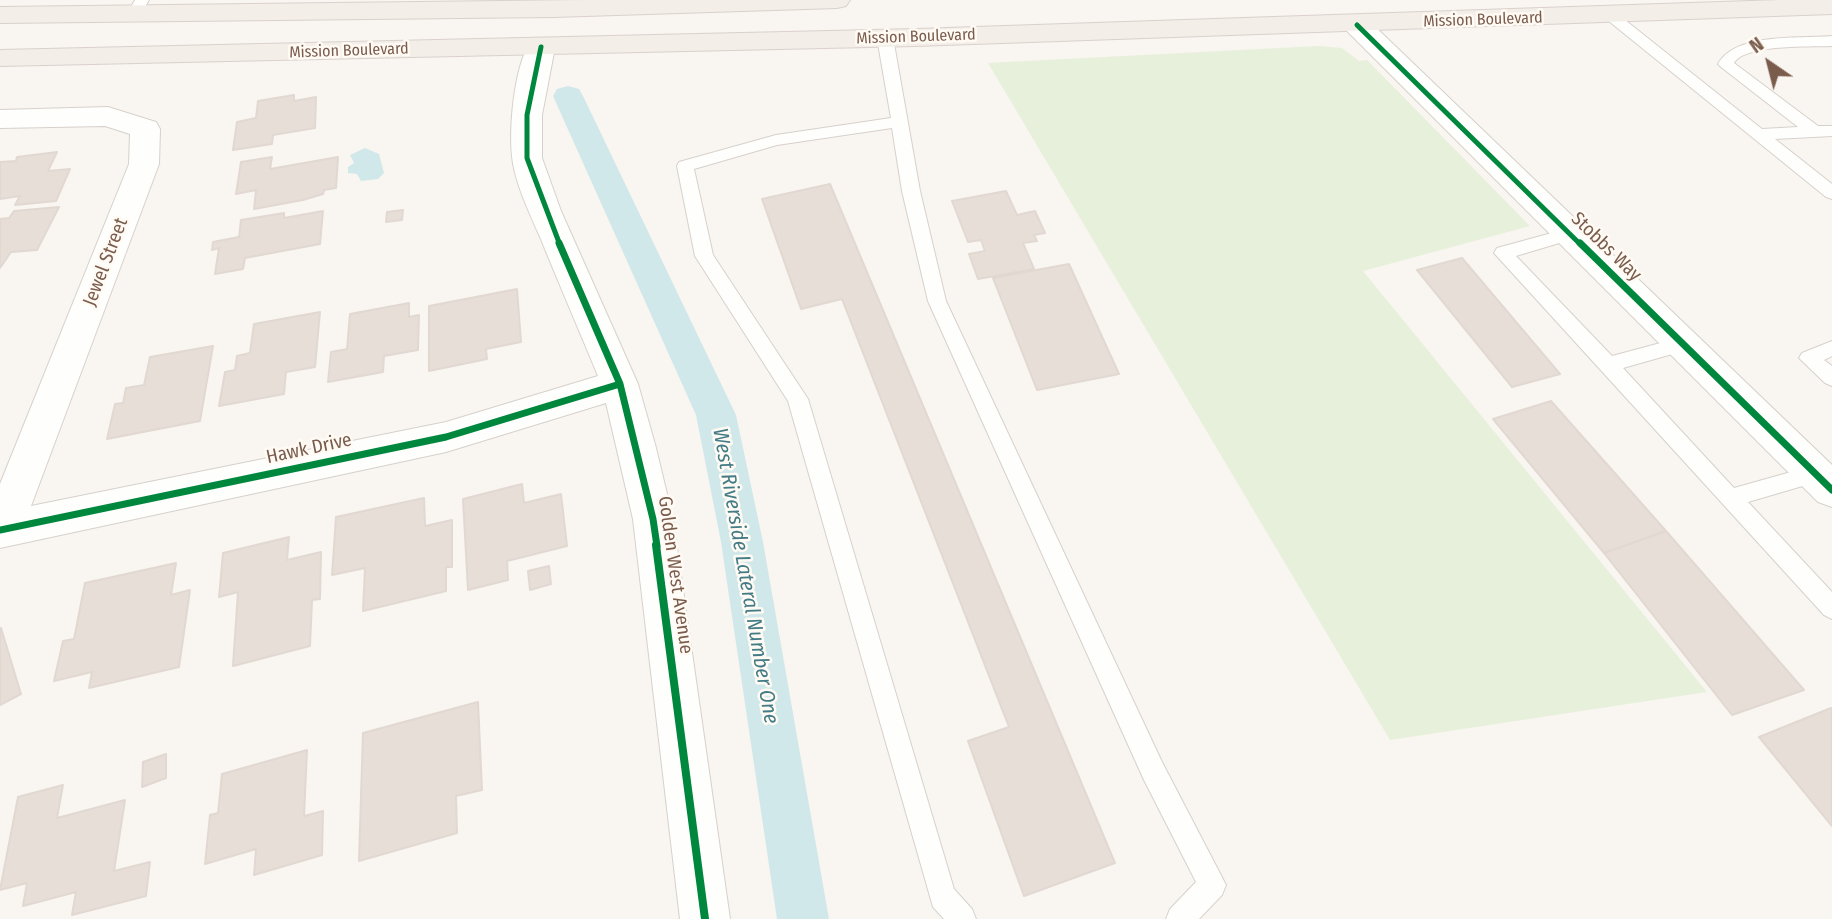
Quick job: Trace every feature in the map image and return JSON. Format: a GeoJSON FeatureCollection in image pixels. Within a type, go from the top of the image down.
{"type":"FeatureCollection","features":[{"type":"Feature","properties":{"kind":"main road","name":"Mission Boulevard"},"geometry":{"type":"LineString","coordinates":[[0,15],[138,7],[837,0]]}},
{"type":"Feature","properties":{"kind":"main road"},"geometry":{"type":"LineString","coordinates":[[541,47],[555,4]]}},
{"type":"Feature","properties":{"kind":"main road","name":"Mission Boulevard"},"geometry":{"type":"LineString","coordinates":[[0,58],[541,47],[1357,25],[1832,6]]}},
{"type":"Feature","properties":{"kind":"street","name":"Stobbs Way"},"geometry":{"type":"LineString","coordinates":[[1357,25],[1824,482]]}},
{"type":"Feature","properties":{"kind":"street","name":"Golden West Avenue"},"geometry":{"type":"LineString","coordinates":[[541,47],[527,115],[527,158],[545,211],[620,384],[653,519],[705,919]]}},
{"type":"Feature","properties":{"kind":"street","name":"Jewel Street"},"geometry":{"type":"LineString","coordinates":[[0,119],[108,116],[145,129],[144,164],[1,529]]}},
{"type":"Feature","properties":{"kind":"street","name":"Hawk Drive"},"geometry":{"type":"LineString","coordinates":[[1,529],[446,437],[620,384]]}},
{"type":"Feature","properties":{"kind":"lane"},"geometry":{"type":"LineString","coordinates":[[1610,15],[1832,193]]}},
{"type":"Feature","properties":{"kind":"lane"},"geometry":{"type":"LineString","coordinates":[[885,38],[911,191],[937,301],[1147,759],[1212,885],[1180,919]]}},
{"type":"Feature","properties":{"kind":"lane"},"geometry":{"type":"LineString","coordinates":[[1824,131],[1739,76],[1726,64],[1731,55],[1751,46],[1832,41]]}},
{"type":"Feature","properties":{"kind":"lane"},"geometry":{"type":"LineString","coordinates":[[899,122],[776,140],[685,166],[704,256],[798,399],[943,897],[962,919]]}},
{"type":"Feature","properties":{"kind":"lane"},"geometry":{"type":"LineString","coordinates":[[1758,134],[1824,131]]}},
{"type":"Feature","properties":{"kind":"lane"},"geometry":{"type":"LineString","coordinates":[[1570,234],[1503,253],[1832,608]]}},
{"type":"Feature","properties":{"kind":"lane"},"geometry":{"type":"LineString","coordinates":[[1608,365],[1683,344]]}},
{"type":"Feature","properties":{"kind":"lane"},"geometry":{"type":"LineString","coordinates":[[1832,348],[1809,358],[1832,378]]}},
{"type":"Feature","properties":{"kind":"lane"},"geometry":{"type":"LineString","coordinates":[[1730,498],[1824,482]]}},
{"type":"Feature","properties":{"kind":"green space"},"geometry":{"type":"Polygon","coordinates":[[[1318,46],[1342,48],[1359,61],[1367,60],[1530,226],[1363,271],[1707,692],[1390,740],[988,63],[1318,46]]]}},
{"type":"Feature","properties":{"kind":"water"},"geometry":{"type":"Polygon","coordinates":[[[365,148],[379,154],[384,173],[378,179],[361,181],[357,174],[348,173],[348,167],[354,163],[350,155],[365,148]]]}},
{"type":"Feature","properties":{"kind":"building"},"geometry":{"type":"Polygon","coordinates":[[[294,95],[294,101],[316,97],[315,128],[273,135],[272,144],[233,150],[237,122],[256,118],[258,101],[294,95]]]}},
{"type":"Feature","properties":{"kind":"building"},"geometry":{"type":"Polygon","coordinates":[[[57,152],[48,171],[70,169],[56,201],[15,205],[20,196],[0,199],[0,162],[57,152]]]}},
{"type":"Feature","properties":{"kind":"building"},"geometry":{"type":"Polygon","coordinates":[[[272,157],[270,169],[338,157],[336,188],[324,190],[323,194],[303,200],[254,209],[256,190],[236,194],[241,162],[272,157]]]}},
{"type":"Feature","properties":{"kind":"building"},"geometry":{"type":"Polygon","coordinates":[[[830,184],[1115,863],[1024,896],[968,741],[1009,727],[842,299],[801,309],[762,199],[830,184]]]}},
{"type":"Feature","properties":{"kind":"building"},"geometry":{"type":"Polygon","coordinates":[[[1006,191],[1017,215],[1035,211],[1045,233],[1034,235],[1037,241],[1023,243],[1034,269],[978,279],[969,254],[985,251],[981,240],[968,242],[952,201],[1006,191]]]}},
{"type":"Feature","properties":{"kind":"building"},"geometry":{"type":"Polygon","coordinates":[[[59,207],[37,250],[11,252],[0,268],[0,219],[9,218],[14,211],[59,207]]]}},
{"type":"Feature","properties":{"kind":"building"},"geometry":{"type":"Polygon","coordinates":[[[403,210],[402,220],[386,222],[387,212],[403,210]]]}},
{"type":"Feature","properties":{"kind":"building"},"geometry":{"type":"Polygon","coordinates":[[[323,211],[320,244],[245,258],[243,269],[215,274],[219,248],[212,250],[213,242],[239,237],[241,220],[284,213],[284,218],[323,211]]]}},
{"type":"Feature","properties":{"kind":"building"},"geometry":{"type":"Polygon","coordinates":[[[1462,258],[1560,374],[1512,387],[1417,270],[1462,258]]]}},
{"type":"Feature","properties":{"kind":"building"},"geometry":{"type":"Polygon","coordinates":[[[1069,264],[1119,374],[1037,390],[993,278],[1069,264]]]}},
{"type":"Feature","properties":{"kind":"building"},"geometry":{"type":"Polygon","coordinates":[[[517,289],[521,342],[486,349],[487,359],[429,371],[429,306],[517,289]]]}},
{"type":"Feature","properties":{"kind":"building"},"geometry":{"type":"Polygon","coordinates":[[[409,303],[409,317],[419,315],[418,350],[384,356],[383,372],[328,382],[331,352],[347,349],[350,314],[409,303]]]}},
{"type":"Feature","properties":{"kind":"building"},"geometry":{"type":"Polygon","coordinates":[[[320,312],[315,367],[286,372],[284,394],[219,406],[225,372],[235,370],[237,356],[250,353],[254,324],[320,312]]]}},
{"type":"Feature","properties":{"kind":"building"},"geometry":{"type":"Polygon","coordinates":[[[213,346],[200,421],[107,439],[115,404],[123,403],[126,388],[144,385],[150,357],[213,346]]]}},
{"type":"Feature","properties":{"kind":"building"},"geometry":{"type":"Polygon","coordinates":[[[1551,401],[1666,531],[1604,553],[1493,419],[1551,401]]]}},
{"type":"Feature","properties":{"kind":"building"},"geometry":{"type":"Polygon","coordinates":[[[522,484],[524,503],[561,494],[567,546],[507,561],[508,580],[468,590],[463,499],[522,484]]]}},
{"type":"Feature","properties":{"kind":"building"},"geometry":{"type":"Polygon","coordinates":[[[424,498],[425,526],[452,520],[452,567],[446,567],[446,591],[363,611],[365,568],[332,575],[336,517],[424,498]]]}},
{"type":"Feature","properties":{"kind":"building"},"geometry":{"type":"Polygon","coordinates":[[[1666,531],[1804,690],[1732,715],[1604,553],[1666,531]]]}},
{"type":"Feature","properties":{"kind":"building"},"geometry":{"type":"Polygon","coordinates":[[[289,537],[287,560],[321,552],[320,599],[312,600],[310,646],[233,666],[238,592],[219,597],[223,553],[289,537]]]}},
{"type":"Feature","properties":{"kind":"building"},"geometry":{"type":"Polygon","coordinates":[[[176,563],[171,595],[190,590],[179,667],[89,688],[92,672],[54,681],[63,641],[74,639],[85,583],[176,563]]]}},
{"type":"Feature","properties":{"kind":"building"},"geometry":{"type":"Polygon","coordinates":[[[549,566],[551,584],[530,590],[528,571],[549,566]]]}},
{"type":"Feature","properties":{"kind":"building"},"geometry":{"type":"Polygon","coordinates":[[[0,629],[21,694],[0,705],[0,629]]]}},
{"type":"Feature","properties":{"kind":"building"},"geometry":{"type":"Polygon","coordinates":[[[478,702],[482,790],[456,796],[457,833],[359,861],[363,733],[478,702]]]}},
{"type":"Feature","properties":{"kind":"building"},"geometry":{"type":"Polygon","coordinates":[[[1831,708],[1832,710],[1832,826],[1759,737],[1831,708]]]}},
{"type":"Feature","properties":{"kind":"building"},"geometry":{"type":"Polygon","coordinates":[[[307,750],[304,816],[323,811],[322,855],[254,875],[256,849],[205,864],[210,815],[218,813],[222,774],[307,750]]]}},
{"type":"Feature","properties":{"kind":"building"},"geometry":{"type":"Polygon","coordinates":[[[166,754],[166,778],[142,787],[143,762],[166,754]]]}},
{"type":"Feature","properties":{"kind":"building"},"geometry":{"type":"Polygon","coordinates":[[[63,785],[57,818],[125,800],[114,871],[150,862],[146,896],[72,915],[76,892],[23,906],[27,883],[0,890],[18,797],[63,785]]]}},
{"type":"Feature","properties":{"kind":"waterway","name":"West Riverside Lateral Number One"},"geometry":{"type":"LineString","coordinates":[[568,96],[716,415],[742,542],[803,919]]}},
{"type":"Feature","properties":{"kind":"cycle path"},"geometry":{"type":"LineString","coordinates":[[1357,25],[1832,490]]}},
{"type":"Feature","properties":{"kind":"cycle path"},"geometry":{"type":"LineString","coordinates":[[541,47],[527,115],[527,158],[545,211],[620,384],[637,448],[653,519],[705,919]]}},
{"type":"Feature","properties":{"kind":"cycle path"},"geometry":{"type":"LineString","coordinates":[[0,530],[446,437],[620,384]]}}]}
